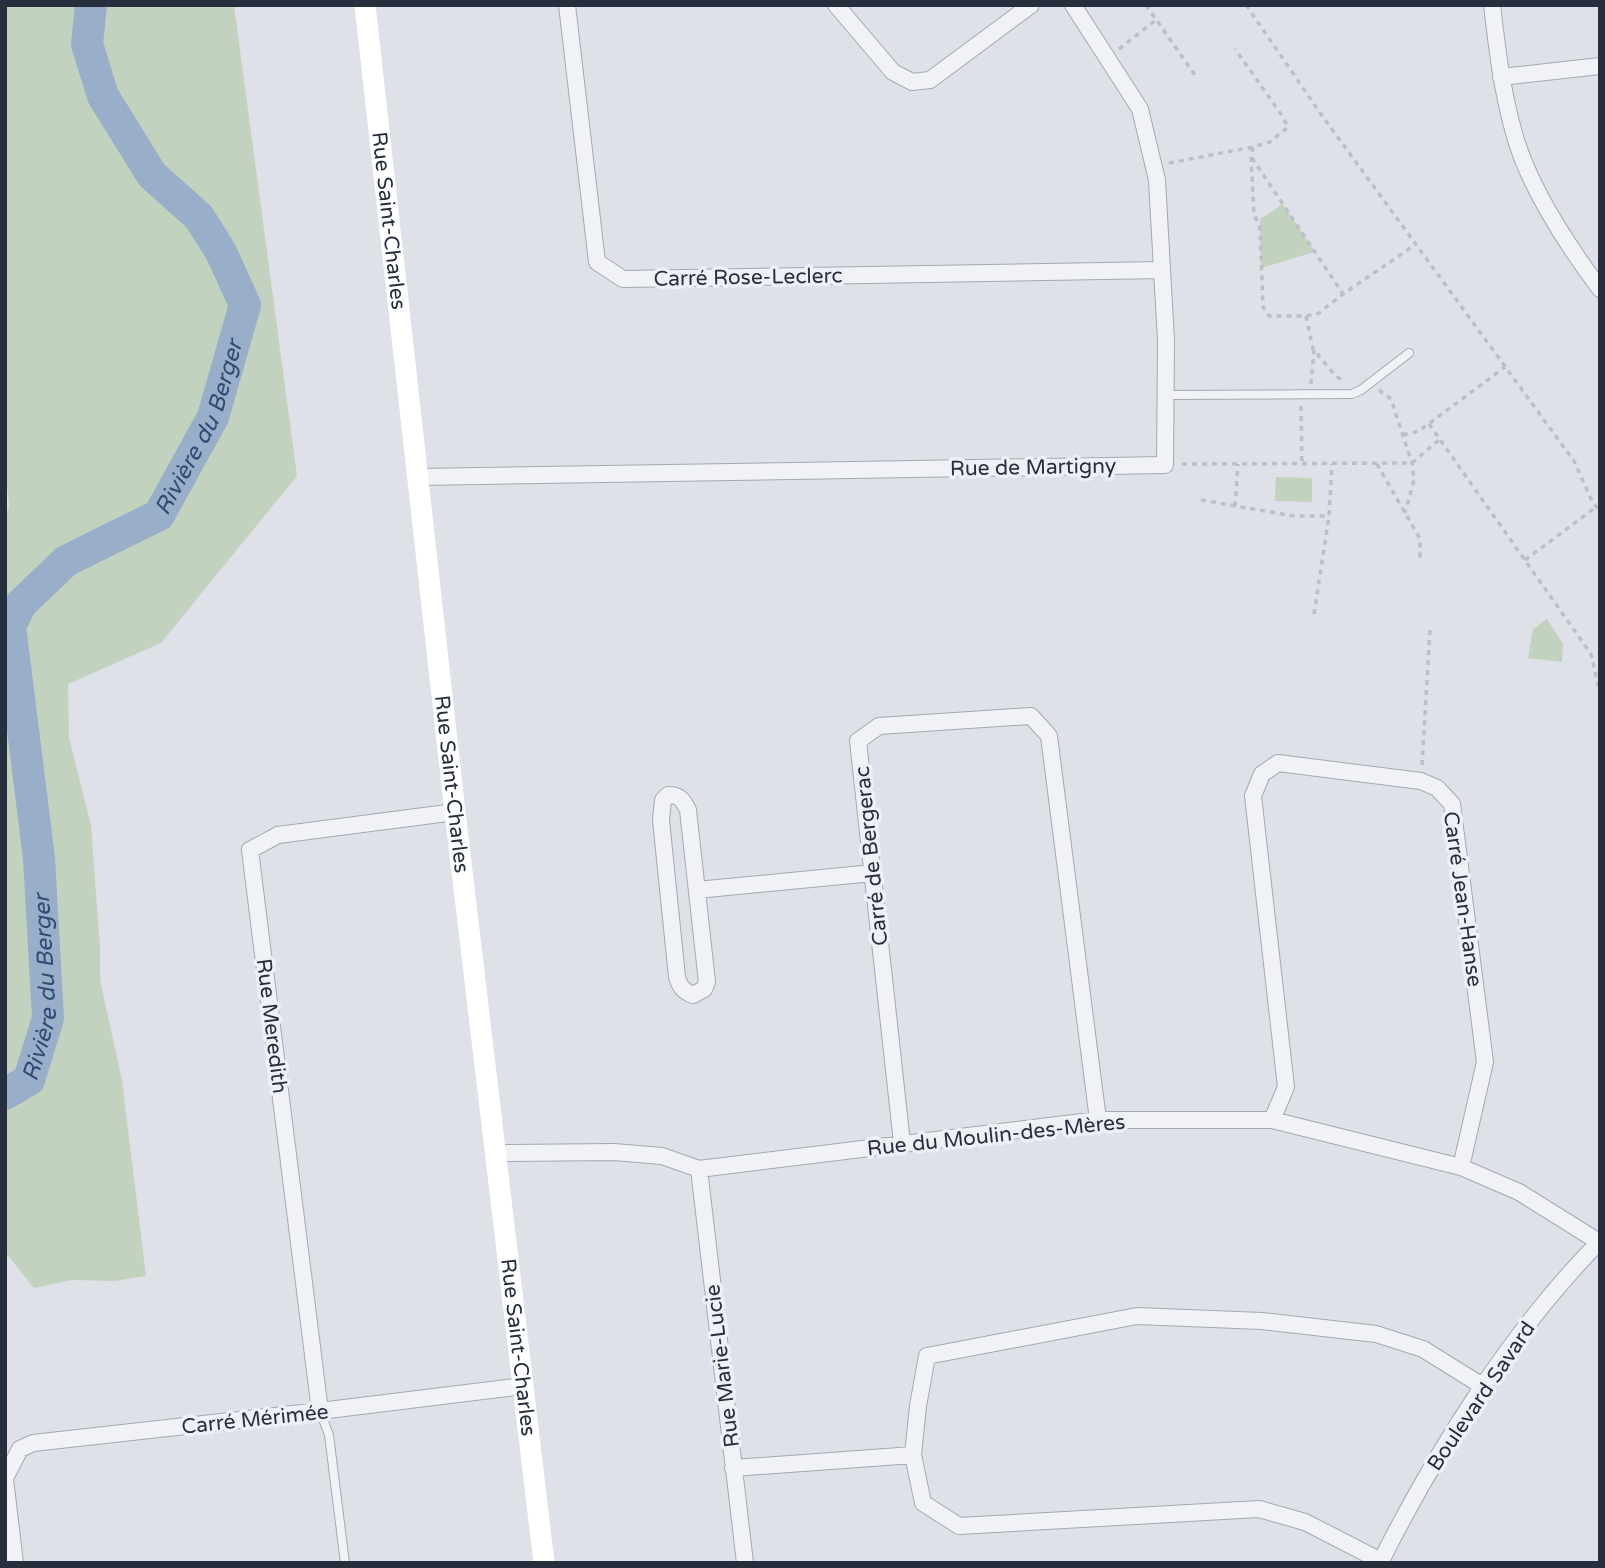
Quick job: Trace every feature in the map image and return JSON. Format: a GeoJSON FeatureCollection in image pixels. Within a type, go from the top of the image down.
{"type":"FeatureCollection","features":[{"type":"Feature","properties":{"kind":"street","name":"Rue Saint-Charles"},"geometry":{"type":"LineString","coordinates":[[365,5],[455,812],[544,1563]]}},
{"type":"Feature","properties":{"kind":"street","name":"Carré Rose-Leclerc"},"geometry":{"type":"LineString","coordinates":[[567,5],[597,262],[623,279],[1162,270]]}},
{"type":"Feature","properties":{"kind":"street"},"geometry":{"type":"LineString","coordinates":[[836,5],[893,72],[912,82],[930,80],[1031,5]]}},
{"type":"Feature","properties":{"kind":"street","name":"Rue de Martigny"},"geometry":{"type":"LineString","coordinates":[[419,477],[1165,465],[1166,341],[1157,180],[1140,109],[1073,5]]}},
{"type":"Feature","properties":{"kind":"street"},"geometry":{"type":"LineString","coordinates":[[1492,5],[1501,77],[1514,136],[1539,193],[1573,251],[1600,289]]}},
{"type":"Feature","properties":{"kind":"street"},"geometry":{"type":"LineString","coordinates":[[1501,77],[1600,66]]}},
{"type":"Feature","properties":{"kind":"street","name":"Carré de Bergerac"},"geometry":{"type":"LineString","coordinates":[[902,1143],[858,741],[879,726],[1031,716],[1049,736],[1098,1120]]}},
{"type":"Feature","properties":{"kind":"street","name":"Carré Jean-Hanse"},"geometry":{"type":"LineString","coordinates":[[1272,1119],[1286,1087],[1253,796],[1262,774],[1278,762],[1421,781],[1437,788],[1452,804],[1485,1062],[1461,1167]]}},
{"type":"Feature","properties":{"kind":"street"},"geometry":{"type":"LineString","coordinates":[[668,795],[676,795],[682,799],[688,810],[697,890],[707,982],[704,989],[692,995],[679,985],[677,977],[661,820],[663,800],[668,795]]}},
{"type":"Feature","properties":{"kind":"street","name":"Rue Meredith"},"geometry":{"type":"LineString","coordinates":[[320,1412],[250,850],[278,835],[455,812]]}},
{"type":"Feature","properties":{"kind":"street"},"geometry":{"type":"LineString","coordinates":[[697,890],[873,873]]}},
{"type":"Feature","properties":{"kind":"street","name":"Rue du Moulin-des-Mères"},"geometry":{"type":"LineString","coordinates":[[497,1153],[614,1152],[662,1156],[699,1168],[1098,1120],[1272,1119],[1461,1167],[1519,1192],[1599,1242]]}},
{"type":"Feature","properties":{"kind":"street","name":"Rue Marie-Lucie"},"geometry":{"type":"LineString","coordinates":[[699,1168],[745,1563]]}},
{"type":"Feature","properties":{"kind":"street","name":"Boulevard Savard"},"geometry":{"type":"LineString","coordinates":[[1381,1562],[1438,1457],[1484,1387],[1548,1296],[1599,1242]]}},
{"type":"Feature","properties":{"kind":"street"},"geometry":{"type":"LineString","coordinates":[[1381,1562],[1305,1522],[1259,1509],[959,1526],[923,1503],[913,1455],[927,1356],[1138,1316],[1262,1321],[1376,1334],[1423,1349],[1484,1387]]}},
{"type":"Feature","properties":{"kind":"street","name":"Carré Mérimée"},"geometry":{"type":"LineString","coordinates":[[15,1563],[5,1478],[20,1449],[33,1443],[320,1412],[523,1386]]}},
{"type":"Feature","properties":{"kind":"street"},"geometry":{"type":"LineString","coordinates":[[733,1468],[913,1455]]}},
{"type":"Feature","properties":{"kind":"lane"},"geometry":{"type":"LineString","coordinates":[[1166,395],[1352,394],[1367,386],[1409,353]]}},
{"type":"Feature","properties":{"kind":"lane"},"geometry":{"type":"LineString","coordinates":[[320,1412],[329,1435],[345,1563]]}},
{"type":"Feature","properties":{"kind":"path"},"geometry":{"type":"LineString","coordinates":[[1146,5],[1197,78]]}},
{"type":"Feature","properties":{"kind":"path"},"geometry":{"type":"LineString","coordinates":[[1246,5],[1323,117],[1574,461],[1600,512]]}},
{"type":"Feature","properties":{"kind":"path"},"geometry":{"type":"LineString","coordinates":[[1107,59],[1156,20]]}},
{"type":"Feature","properties":{"kind":"path"},"geometry":{"type":"LineString","coordinates":[[1153,166],[1253,147],[1269,142],[1287,127],[1281,114],[1235,49]]}},
{"type":"Feature","properties":{"kind":"path"},"geometry":{"type":"LineString","coordinates":[[1253,147],[1251,156],[1254,214],[1259,228],[1263,307],[1269,316],[1306,316],[1319,313],[1415,244]]}},
{"type":"Feature","properties":{"kind":"path"},"geometry":{"type":"LineString","coordinates":[[1192,152],[1193,159]]}},
{"type":"Feature","properties":{"kind":"path"},"geometry":{"type":"LineString","coordinates":[[1251,156],[1343,294]]}},
{"type":"Feature","properties":{"kind":"path"},"geometry":{"type":"LineString","coordinates":[[1302,464],[1303,395],[1311,380],[1314,349],[1306,316]]}},
{"type":"Feature","properties":{"kind":"path"},"geometry":{"type":"LineString","coordinates":[[1314,349],[1342,381],[1376,388],[1391,399],[1412,463],[1413,480],[1405,513]]}},
{"type":"Feature","properties":{"kind":"path"},"geometry":{"type":"LineString","coordinates":[[1403,435],[1419,431],[1505,367]]}},
{"type":"Feature","properties":{"kind":"path"},"geometry":{"type":"LineString","coordinates":[[1429,424],[1591,654],[1600,694]]}},
{"type":"Feature","properties":{"kind":"path"},"geometry":{"type":"LineString","coordinates":[[1173,464],[1412,463],[1440,439]]}},
{"type":"Feature","properties":{"kind":"path"},"geometry":{"type":"LineString","coordinates":[[1236,506],[1238,464]]}},
{"type":"Feature","properties":{"kind":"path"},"geometry":{"type":"LineString","coordinates":[[1314,614],[1329,516],[1332,464]]}},
{"type":"Feature","properties":{"kind":"path"},"geometry":{"type":"LineString","coordinates":[[1377,464],[1420,539],[1419,558]]}},
{"type":"Feature","properties":{"kind":"path"},"geometry":{"type":"LineString","coordinates":[[1201,500],[1294,516],[1329,516]]}},
{"type":"Feature","properties":{"kind":"path"},"geometry":{"type":"LineString","coordinates":[[1525,560],[1596,507]]}},
{"type":"Feature","properties":{"kind":"path"},"geometry":{"type":"LineString","coordinates":[[1421,781],[1430,630]]}},
{"type":"Feature","properties":{"kind":"green space"},"geometry":{"type":"Polygon","coordinates":[[[5,5],[234,5],[297,476],[161,643],[68,684],[69,738],[91,825],[100,980],[122,1080],[146,1276],[115,1281],[71,1280],[34,1288],[5,1252],[5,516],[9,507],[5,465],[5,5]]]}},
{"type":"Feature","properties":{"kind":"green space"},"geometry":{"type":"Polygon","coordinates":[[[1283,204],[1315,252],[1261,268],[1260,219],[1283,204]]]}},
{"type":"Feature","properties":{"kind":"green space"},"geometry":{"type":"Polygon","coordinates":[[[1276,477],[1312,478],[1312,502],[1275,501],[1276,477]]]}},
{"type":"Feature","properties":{"kind":"green space"},"geometry":{"type":"Polygon","coordinates":[[[1547,619],[1563,644],[1562,662],[1528,658],[1533,629],[1547,619]]]}},
{"type":"Feature","properties":{"kind":"waterway","name":"Rivière du Berger"},"geometry":{"type":"LineString","coordinates":[[5,1094],[29,1080],[48,1018],[39,858],[10,626],[21,604],[66,561],[159,515],[213,417],[245,305],[221,252],[199,217],[152,175],[103,96],[87,44],[91,5]]}}]}
